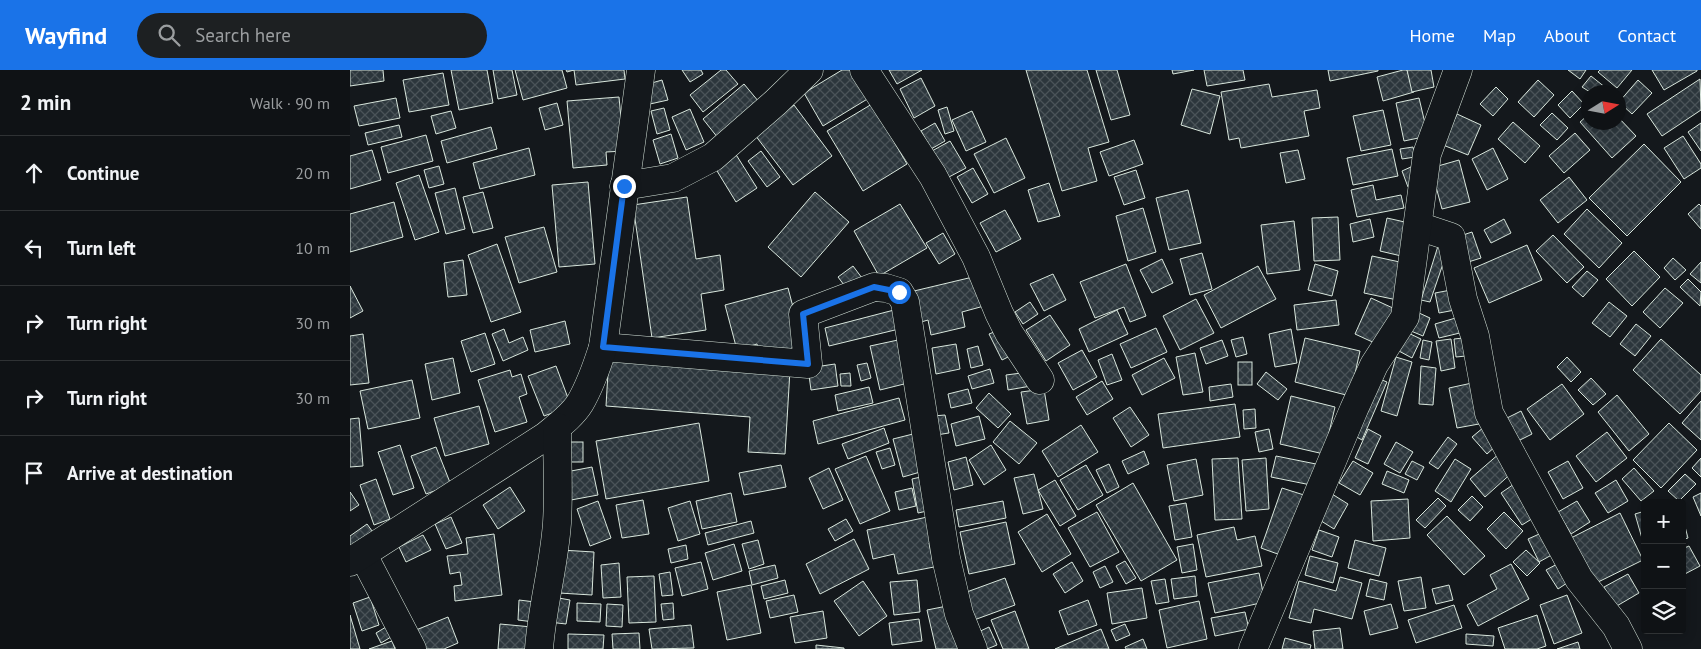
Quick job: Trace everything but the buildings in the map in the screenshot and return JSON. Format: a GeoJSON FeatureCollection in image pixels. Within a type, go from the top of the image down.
{"type":"FeatureCollection","features":[{"type":"Feature","properties":{"kind":"street"},"geometry":{"type":"LineString","coordinates":[[412,649],[356,559],[546,436],[580,403],[596,369],[603,347],[641,70]]}},
{"type":"Feature","properties":{"kind":"street"},"geometry":{"type":"LineString","coordinates":[[624,186],[673,178],[713,156],[776,102],[809,70]]}},
{"type":"Feature","properties":{"kind":"street"},"geometry":{"type":"LineString","coordinates":[[864,70],[933,176],[976,257],[998,313],[1040,380]]}},
{"type":"Feature","properties":{"kind":"street"},"geometry":{"type":"LineString","coordinates":[[1253,649],[1374,365],[1405,317],[1427,154],[1458,70]]}},
{"type":"Feature","properties":{"kind":"street"},"geometry":{"type":"LineString","coordinates":[[1418,226],[1450,237],[1463,299],[1475,336],[1489,413],[1579,579],[1616,626],[1628,649]]}},
{"type":"Feature","properties":{"kind":"street"},"geometry":{"type":"LineString","coordinates":[[603,347],[808,364],[803,314],[874,287],[899,292],[904,302],[946,558],[959,614],[972,649]]}},
{"type":"Feature","properties":{"kind":"street"},"geometry":{"type":"LineString","coordinates":[[539,649],[541,622],[552,567],[557,522],[557,427]]}},
{"type":"Feature","properties":{"kind":"route"},"geometry":{"type":"LineString","coordinates":[[624,186],[603,347],[808,364],[803,314],[874,287],[899,292]]}}]}
